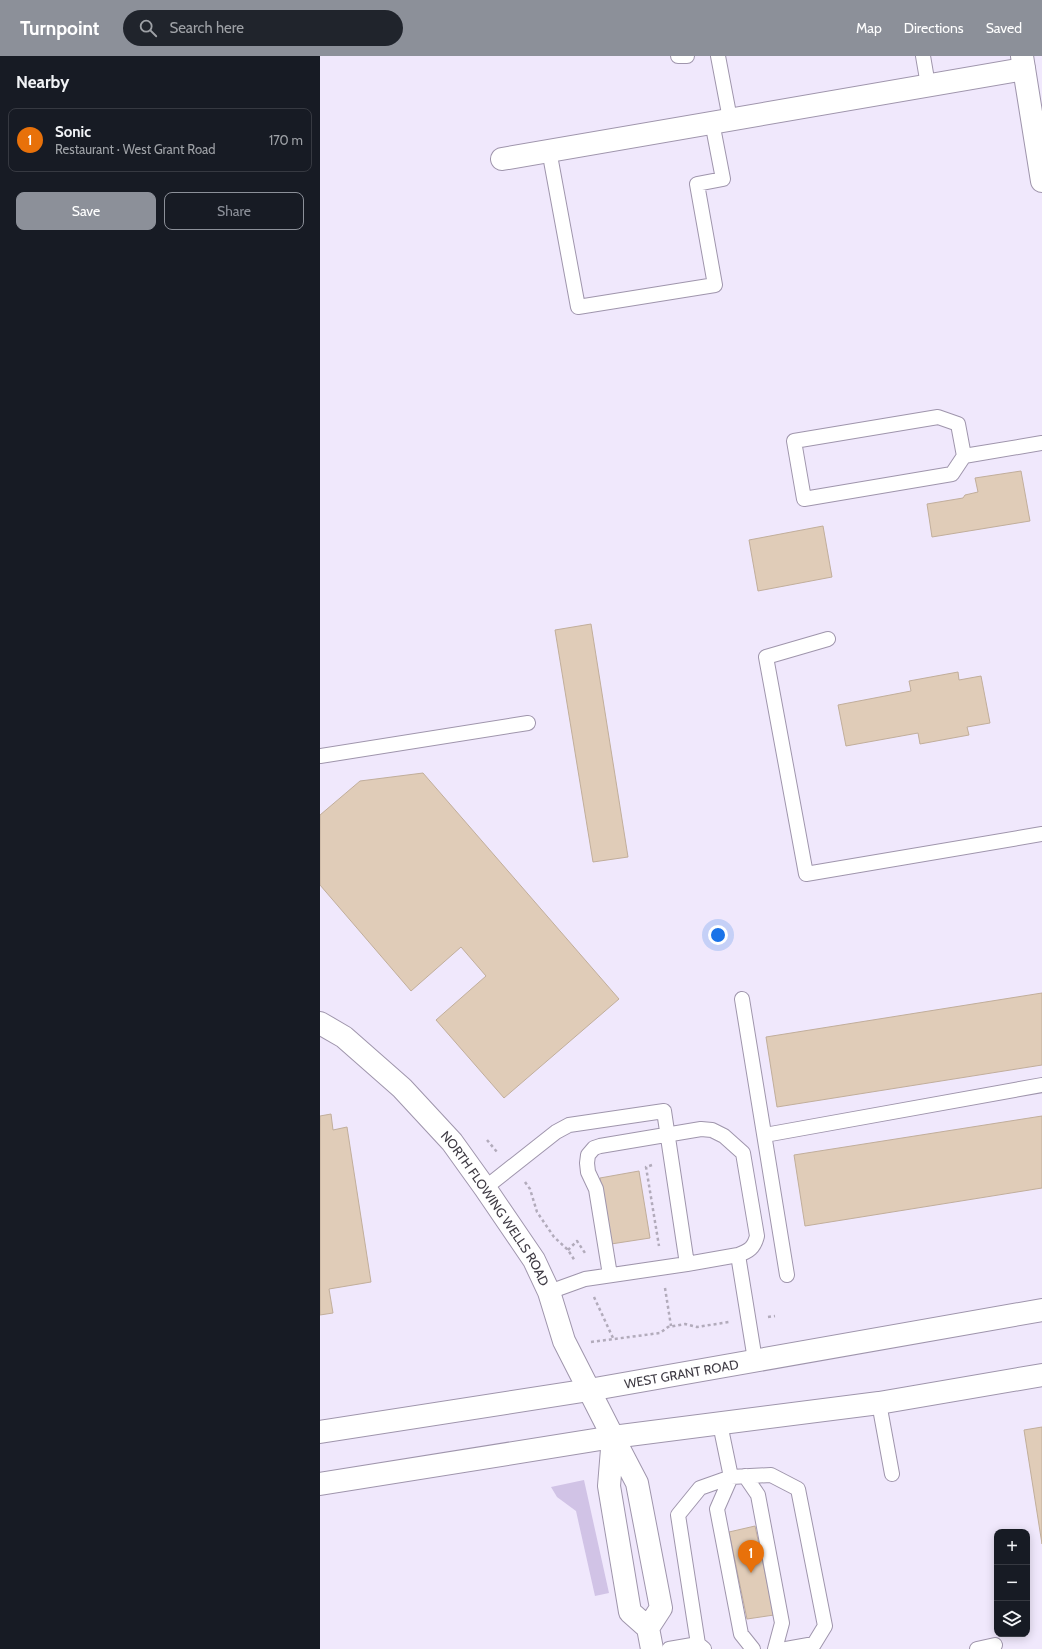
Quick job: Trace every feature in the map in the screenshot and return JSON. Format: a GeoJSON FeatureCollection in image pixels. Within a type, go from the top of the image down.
{"type":"FeatureCollection","features":[{"type":"Feature","properties":{"kind":"street"},"geometry":{"type":"LineString","coordinates":[[502,158],[928,86],[1023,62],[1042,181]]}},
{"type":"Feature","properties":{"kind":"street","name":"NORTH FLOWING WELLS ROAD"},"geometry":{"type":"LineString","coordinates":[[320,1022],[344,1037],[402,1088],[452,1142],[534,1260],[549,1292],[567,1347],[637,1483],[661,1608],[648,1628]]}},
{"type":"Feature","properties":{"kind":"street","name":"WEST GRANT ROAD"},"geometry":{"type":"LineString","coordinates":[[320,1432],[589,1390],[1042,1310]]}},
{"type":"Feature","properties":{"kind":"street"},"geometry":{"type":"LineString","coordinates":[[320,1484],[613,1436],[720,1424],[879,1403],[1042,1375]]}},
{"type":"Feature","properties":{"kind":"street"},"geometry":{"type":"LineString","coordinates":[[613,1436],[610,1486],[630,1612],[648,1628],[652,1649]]}},
{"type":"Feature","properties":{"kind":"lane"},"geometry":{"type":"LineString","coordinates":[[678,56],[687,56]]}},
{"type":"Feature","properties":{"kind":"lane"},"geometry":{"type":"LineString","coordinates":[[550,150],[578,307],[715,285],[696,184],[723,179],[718,56]]}},
{"type":"Feature","properties":{"kind":"lane"},"geometry":{"type":"LineString","coordinates":[[922,56],[928,86]]}},
{"type":"Feature","properties":{"kind":"lane"},"geometry":{"type":"LineString","coordinates":[[964,456],[958,424],[938,417],[794,440],[804,499],[952,474],[964,456],[1042,443]]}},
{"type":"Feature","properties":{"kind":"lane"},"geometry":{"type":"LineString","coordinates":[[828,639],[766,657],[806,874],[1042,834]]}},
{"type":"Feature","properties":{"kind":"lane"},"geometry":{"type":"LineString","coordinates":[[320,756],[528,723]]}},
{"type":"Feature","properties":{"kind":"lane"},"geometry":{"type":"LineString","coordinates":[[742,999],[787,1276]]}},
{"type":"Feature","properties":{"kind":"lane"},"geometry":{"type":"LineString","coordinates":[[765,1135],[1042,1085]]}},
{"type":"Feature","properties":{"kind":"lane"},"geometry":{"type":"LineString","coordinates":[[485,1188],[556,1132],[568,1126],[584,1122],[664,1111],[687,1264]]}},
{"type":"Feature","properties":{"kind":"lane"},"geometry":{"type":"LineString","coordinates":[[549,1292],[585,1279],[610,1276],[687,1264],[738,1255],[750,1251],[755,1245],[757,1236],[743,1153],[724,1136],[712,1130],[701,1129],[594,1148],[588,1155],[588,1172],[596,1190],[610,1276]]}},
{"type":"Feature","properties":{"kind":"lane"},"geometry":{"type":"LineString","coordinates":[[738,1255],[755,1360]]}},
{"type":"Feature","properties":{"kind":"lane"},"geometry":{"type":"LineString","coordinates":[[879,1403],[892,1474]]}},
{"type":"Feature","properties":{"kind":"lane"},"geometry":{"type":"LineString","coordinates":[[720,1424],[738,1477],[758,1495],[782,1623],[775,1649]]}},
{"type":"Feature","properties":{"kind":"lane"},"geometry":{"type":"LineString","coordinates":[[668,1649],[701,1647],[678,1514],[700,1488],[738,1477],[771,1475],[798,1489],[825,1626],[814,1644],[786,1649]]}},
{"type":"Feature","properties":{"kind":"lane"},"geometry":{"type":"LineString","coordinates":[[738,1477],[717,1509],[741,1634],[753,1649]]}},
{"type":"Feature","properties":{"kind":"lane"},"geometry":{"type":"LineString","coordinates":[[977,1649],[995,1645]]}},
{"type":"Feature","properties":{"kind":"path"},"geometry":{"type":"LineString","coordinates":[[487,1140],[530,1189],[537,1212],[554,1237],[574,1258],[613,1338]]}},
{"type":"Feature","properties":{"kind":"path"},"geometry":{"type":"LineString","coordinates":[[659,1246],[646,1166],[672,1162]]}},
{"type":"Feature","properties":{"kind":"path"},"geometry":{"type":"LineString","coordinates":[[567,1347],[613,1338],[660,1333],[668,1327],[684,1324],[697,1327],[775,1316]]}},
{"type":"Feature","properties":{"kind":"shaded area"},"geometry":{"type":"Polygon","coordinates":[[[584,1480],[609,1593],[595,1596],[576,1511],[557,1497],[551,1487],[584,1480]]]}},
{"type":"Feature","properties":{"kind":"building"},"geometry":{"type":"Polygon","coordinates":[[[1021,471],[1030,521],[932,537],[927,504],[963,498],[965,495],[978,492],[975,478],[1021,471]]]}},
{"type":"Feature","properties":{"kind":"building"},"geometry":{"type":"Polygon","coordinates":[[[823,526],[832,577],[758,591],[749,540],[823,526]]]}},
{"type":"Feature","properties":{"kind":"building"},"geometry":{"type":"Polygon","coordinates":[[[591,624],[628,857],[593,862],[555,630],[591,624]]]}},
{"type":"Feature","properties":{"kind":"building"},"geometry":{"type":"Polygon","coordinates":[[[958,672],[959,680],[981,676],[990,723],[967,727],[969,735],[920,744],[918,733],[846,746],[838,705],[911,691],[909,681],[958,672]]]}},
{"type":"Feature","properties":{"kind":"building"},"geometry":{"type":"Polygon","coordinates":[[[423,773],[619,999],[504,1098],[436,1020],[486,976],[461,947],[411,991],[320,885],[320,815],[360,781],[423,773]]]}},
{"type":"Feature","properties":{"kind":"building"},"geometry":{"type":"Polygon","coordinates":[[[1042,993],[1042,1065],[777,1107],[766,1037],[1042,993]]]}},
{"type":"Feature","properties":{"kind":"building"},"geometry":{"type":"Polygon","coordinates":[[[331,1114],[333,1130],[347,1127],[371,1282],[329,1289],[333,1313],[320,1315],[320,1116],[331,1114]]]}},
{"type":"Feature","properties":{"kind":"building"},"geometry":{"type":"Polygon","coordinates":[[[1042,1116],[1042,1188],[805,1226],[794,1155],[1042,1116]]]}},
{"type":"Feature","properties":{"kind":"building"},"geometry":{"type":"Polygon","coordinates":[[[639,1171],[650,1238],[611,1244],[600,1178],[639,1171]]]}},
{"type":"Feature","properties":{"kind":"building"},"geometry":{"type":"Polygon","coordinates":[[[1042,1427],[1042,1544],[1024,1430],[1042,1427]]]}},
{"type":"Feature","properties":{"kind":"building"},"geometry":{"type":"Polygon","coordinates":[[[755,1526],[774,1615],[747,1619],[729,1532],[755,1526]]]}},
{"type":"Feature","properties":{"kind":"place","name":"Sonic"},"geometry":{"type":"Point","coordinates":[751,1573]}}]}
